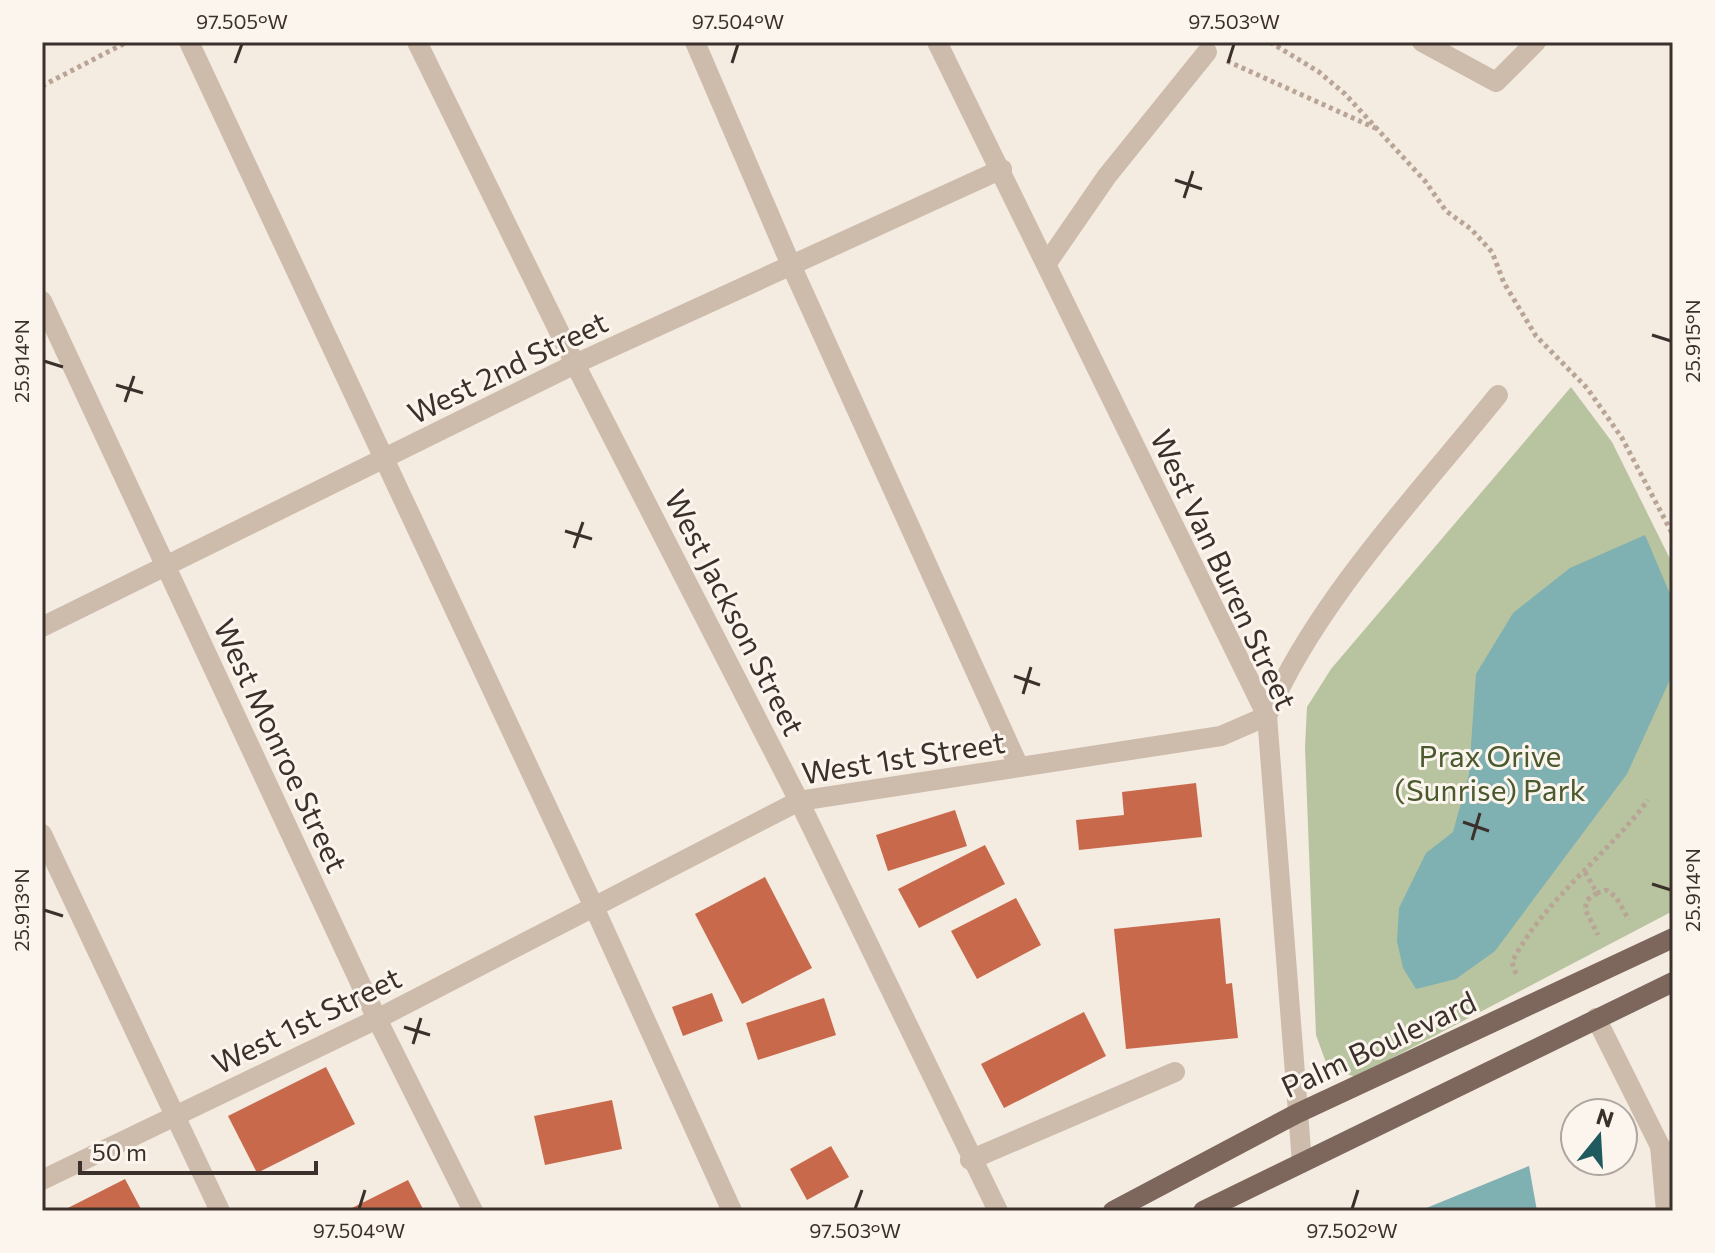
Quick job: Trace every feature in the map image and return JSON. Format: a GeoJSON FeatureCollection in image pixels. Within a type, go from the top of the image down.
{"type":"FeatureCollection","features":[{"type":"Feature","properties":{"kind":"main road","name":"Palm Boulevard"},"geometry":{"type":"LineString","coordinates":[[1113,1211],[1296,1114],[1673,938]]}},
{"type":"Feature","properties":{"kind":"main road"},"geometry":{"type":"LineString","coordinates":[[1203,1211],[1673,982]]}},
{"type":"Feature","properties":{"kind":"street"},"geometry":{"type":"LineString","coordinates":[[189,42],[594,907],[732,1211]]}},
{"type":"Feature","properties":{"kind":"street","name":"West Jackson Street"},"geometry":{"type":"LineString","coordinates":[[417,42],[575,364],[799,801],[970,1160],[998,1211]]}},
{"type":"Feature","properties":{"kind":"street"},"geometry":{"type":"LineString","coordinates":[[695,42],[791,265],[1019,767]]}},
{"type":"Feature","properties":{"kind":"street","name":"West Van Buren Street"},"geometry":{"type":"LineString","coordinates":[[937,42],[1002,169],[1267,716],[1302,1163]]}},
{"type":"Feature","properties":{"kind":"street"},"geometry":{"type":"LineString","coordinates":[[1422,42],[1496,82],[1536,42]]}},
{"type":"Feature","properties":{"kind":"street"},"geometry":{"type":"LineString","coordinates":[[1047,263],[1107,176],[1207,52]]}},
{"type":"Feature","properties":{"kind":"street","name":"West 2nd Street"},"geometry":{"type":"LineString","coordinates":[[42,627],[575,364],[1002,169]]}},
{"type":"Feature","properties":{"kind":"street","name":"West Monroe Street"},"geometry":{"type":"LineString","coordinates":[[42,301],[377,1019],[473,1211]]}},
{"type":"Feature","properties":{"kind":"street"},"geometry":{"type":"LineString","coordinates":[[1267,716],[1284,676],[1316,622],[1498,395]]}},
{"type":"Feature","properties":{"kind":"street","name":"West 1st Street"},"geometry":{"type":"LineString","coordinates":[[42,1180],[377,1019],[799,801],[1221,736],[1267,716]]}},
{"type":"Feature","properties":{"kind":"street"},"geometry":{"type":"LineString","coordinates":[[42,834],[220,1211]]}},
{"type":"Feature","properties":{"kind":"street"},"geometry":{"type":"LineString","coordinates":[[1596,1018],[1667,1153],[1666,1211]]}},
{"type":"Feature","properties":{"kind":"street"},"geometry":{"type":"LineString","coordinates":[[970,1160],[1175,1072]]}},
{"type":"Feature","properties":{"kind":"path"},"geometry":{"type":"LineString","coordinates":[[42,86],[127,42]]}},
{"type":"Feature","properties":{"kind":"path"},"geometry":{"type":"LineString","coordinates":[[1270,42],[1319,72],[1379,130],[1425,181],[1446,211],[1471,229],[1492,252],[1504,283],[1536,336],[1598,400],[1673,535]]}},
{"type":"Feature","properties":{"kind":"path"},"geometry":{"type":"LineString","coordinates":[[1207,52],[1379,130]]}},
{"type":"Feature","properties":{"kind":"path"},"geometry":{"type":"LineString","coordinates":[[1516,974],[1512,962],[1524,937],[1648,800]]}},
{"type":"Feature","properties":{"kind":"path"},"geometry":{"type":"LineString","coordinates":[[1585,872],[1597,893]]}},
{"type":"Feature","properties":{"kind":"path"},"geometry":{"type":"LineString","coordinates":[[1598,935],[1585,909],[1587,900],[1597,893],[1606,890],[1616,897],[1629,920]]}},
{"type":"Feature","properties":{"kind":"green space","name":"Prax Orive (Sunrise) Park"},"geometry":{"type":"Polygon","coordinates":[[[1571,387],[1612,442],[1673,565],[1673,911],[1356,1077],[1328,1068],[1316,1035],[1305,747],[1307,707],[1331,669],[1571,387]]]}},
{"type":"Feature","properties":{"kind":"water"},"geometry":{"type":"Polygon","coordinates":[[[1645,535],[1673,601],[1673,673],[1627,774],[1495,951],[1456,979],[1416,989],[1403,968],[1397,941],[1399,908],[1426,853],[1453,832],[1469,774],[1476,674],[1513,613],[1570,568],[1645,535]]]}},
{"type":"Feature","properties":{"kind":"water"},"geometry":{"type":"Polygon","coordinates":[[[1529,1166],[1537,1211],[1419,1211],[1529,1166]]]}},
{"type":"Feature","properties":{"kind":"building"},"geometry":{"type":"Polygon","coordinates":[[[1196,783],[1202,837],[1079,850],[1076,820],[1124,815],[1122,792],[1196,783]]]}},
{"type":"Feature","properties":{"kind":"building"},"geometry":{"type":"Polygon","coordinates":[[[955,810],[967,846],[888,871],[876,835],[955,810]]]}},
{"type":"Feature","properties":{"kind":"building"},"geometry":{"type":"Polygon","coordinates":[[[985,845],[1005,884],[919,928],[898,889],[985,845]]]}},
{"type":"Feature","properties":{"kind":"building"},"geometry":{"type":"Polygon","coordinates":[[[765,877],[812,968],[742,1004],[695,914],[765,877]]]}},
{"type":"Feature","properties":{"kind":"building"},"geometry":{"type":"Polygon","coordinates":[[[1016,898],[1041,945],[977,979],[951,931],[1016,898]]]}},
{"type":"Feature","properties":{"kind":"building"},"geometry":{"type":"Polygon","coordinates":[[[1220,918],[1226,984],[1232,983],[1238,1038],[1126,1049],[1114,929],[1220,918]]]}},
{"type":"Feature","properties":{"kind":"building"},"geometry":{"type":"Polygon","coordinates":[[[712,993],[723,1021],[683,1036],[672,1007],[712,993]]]}},
{"type":"Feature","properties":{"kind":"building"},"geometry":{"type":"Polygon","coordinates":[[[824,998],[836,1035],[758,1060],[746,1023],[824,998]]]}},
{"type":"Feature","properties":{"kind":"building"},"geometry":{"type":"Polygon","coordinates":[[[1084,1012],[1106,1056],[1004,1108],[981,1064],[1084,1012]]]}},
{"type":"Feature","properties":{"kind":"building"},"geometry":{"type":"Polygon","coordinates":[[[326,1067],[355,1124],[257,1173],[228,1116],[326,1067]]]}},
{"type":"Feature","properties":{"kind":"building"},"geometry":{"type":"Polygon","coordinates":[[[612,1100],[622,1149],[545,1165],[534,1116],[612,1100]]]}},
{"type":"Feature","properties":{"kind":"building"},"geometry":{"type":"Polygon","coordinates":[[[831,1146],[849,1177],[807,1200],[790,1169],[831,1146]]]}},
{"type":"Feature","properties":{"kind":"building"},"geometry":{"type":"Polygon","coordinates":[[[125,1179],[142,1211],[62,1211],[125,1179]]]}},
{"type":"Feature","properties":{"kind":"building"},"geometry":{"type":"Polygon","coordinates":[[[408,1180],[424,1211],[346,1211],[408,1180]]]}}]}
